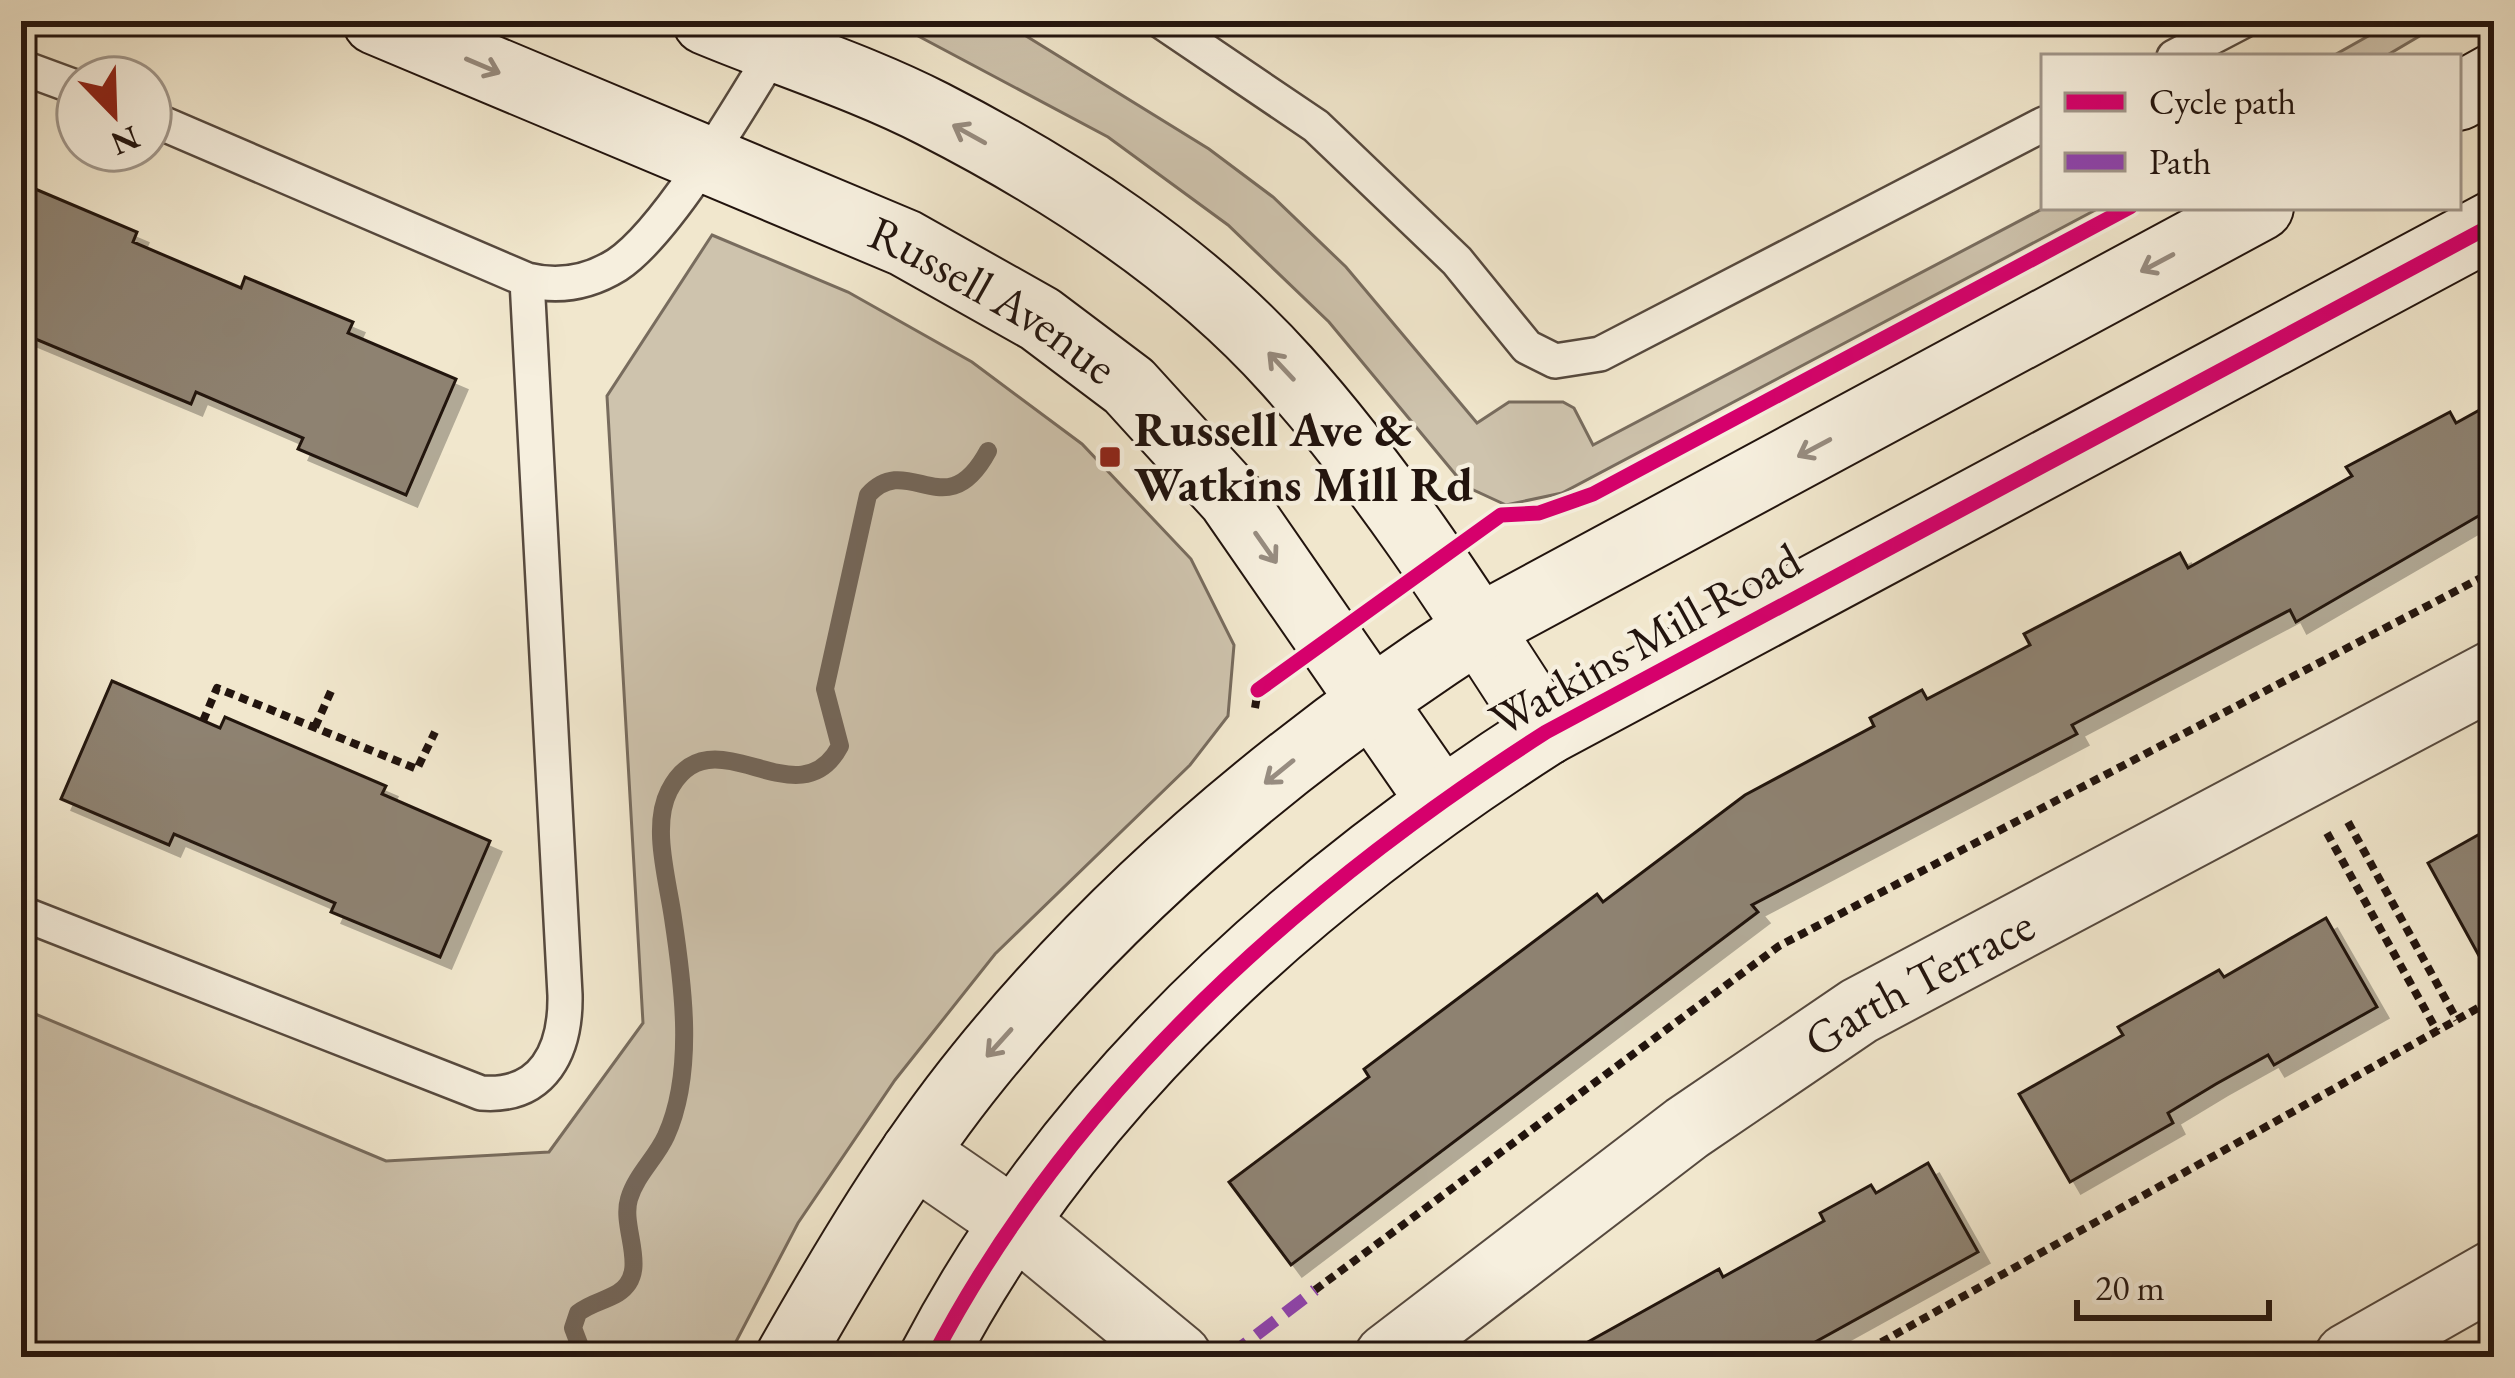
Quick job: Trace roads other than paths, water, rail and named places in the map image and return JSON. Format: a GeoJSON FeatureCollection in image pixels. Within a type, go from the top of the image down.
{"type":"FeatureCollection","features":[{"type":"Feature","properties":{"kind":"street","name":"Russell Avenue"},"geometry":{"type":"LineString","coordinates":[[376,21],[905,243],[1040,320],[1129,386],[1231,498],[1440,800]]}},
{"type":"Feature","properties":{"kind":"street"},"geometry":{"type":"LineString","coordinates":[[706,21],[783,35],[1102,212],[1165,258],[1298,384],[1479,628],[1546,732]]}},
{"type":"Feature","properties":{"kind":"street"},"geometry":{"type":"LineString","coordinates":[[2461,95],[2494,77]]}},
{"type":"Feature","properties":{"kind":"street","name":"Watkins Mill Road"},"geometry":{"type":"LineString","coordinates":[[789,1357],[914,1154],[978,1066],[1096,933],[1221,818],[1370,698],[1479,628],[2254,210]]}},
{"type":"Feature","properties":{"kind":"street","name":"Watkins Mill Road"},"geometry":{"type":"LineString","coordinates":[[933,1357],[1017,1223],[1076,1141],[1158,1045],[1250,954],[1362,857],[1440,800],[1546,732],[2494,224]]}},
{"type":"Feature","properties":{"kind":"street","name":"Garth Terrace"},"geometry":{"type":"LineString","coordinates":[[1388,1357],[1772,1065],[1858,1012],[2494,674]]}},
{"type":"Feature","properties":{"kind":"street"},"geometry":{"type":"LineString","coordinates":[[914,1154],[1017,1223],[1178,1357]]}},
{"type":"Feature","properties":{"kind":"street"},"geometry":{"type":"LineString","coordinates":[[2348,1357],[2494,1274]]}},
{"type":"Feature","properties":{"kind":"lane"},"geometry":{"type":"LineString","coordinates":[[1161,21],[1316,126],[1457,261],[1527,347],[1555,361],[1600,354],[2041,126]]}},
{"type":"Feature","properties":{"kind":"lane"},"geometry":{"type":"LineString","coordinates":[[2180,54],[2243,21]]}},
{"type":"Feature","properties":{"kind":"lane"},"geometry":{"type":"LineString","coordinates":[[174,128],[527,280],[569,284],[621,262],[658,224],[783,35]]}},
{"type":"Feature","properties":{"kind":"lane"},"geometry":{"type":"LineString","coordinates":[[21,67],[54,79]]}},
{"type":"Feature","properties":{"kind":"lane"},"geometry":{"type":"LineString","coordinates":[[21,914],[482,1093],[514,1092],[554,1062],[565,1034],[565,995],[527,280]]}},
{"type":"Feature","properties":{"kind":"waterway"},"geometry":{"type":"LineString","coordinates":[[584,1357],[573,1328],[578,1313],[628,1284],[634,1262],[629,1199],[666,1136],[681,1084],[683,999],[661,837],[669,791],[687,768],[708,760],[801,775],[822,767],[840,746],[825,689],[868,495],[883,483],[898,480],[942,487],[957,484],[988,451]]}},
{"type":"Feature","properties":{"kind":"place","name":"Russell Ave & Watkins Mill Rd"},"geometry":{"type":"Point","coordinates":[1110,457]}}]}
